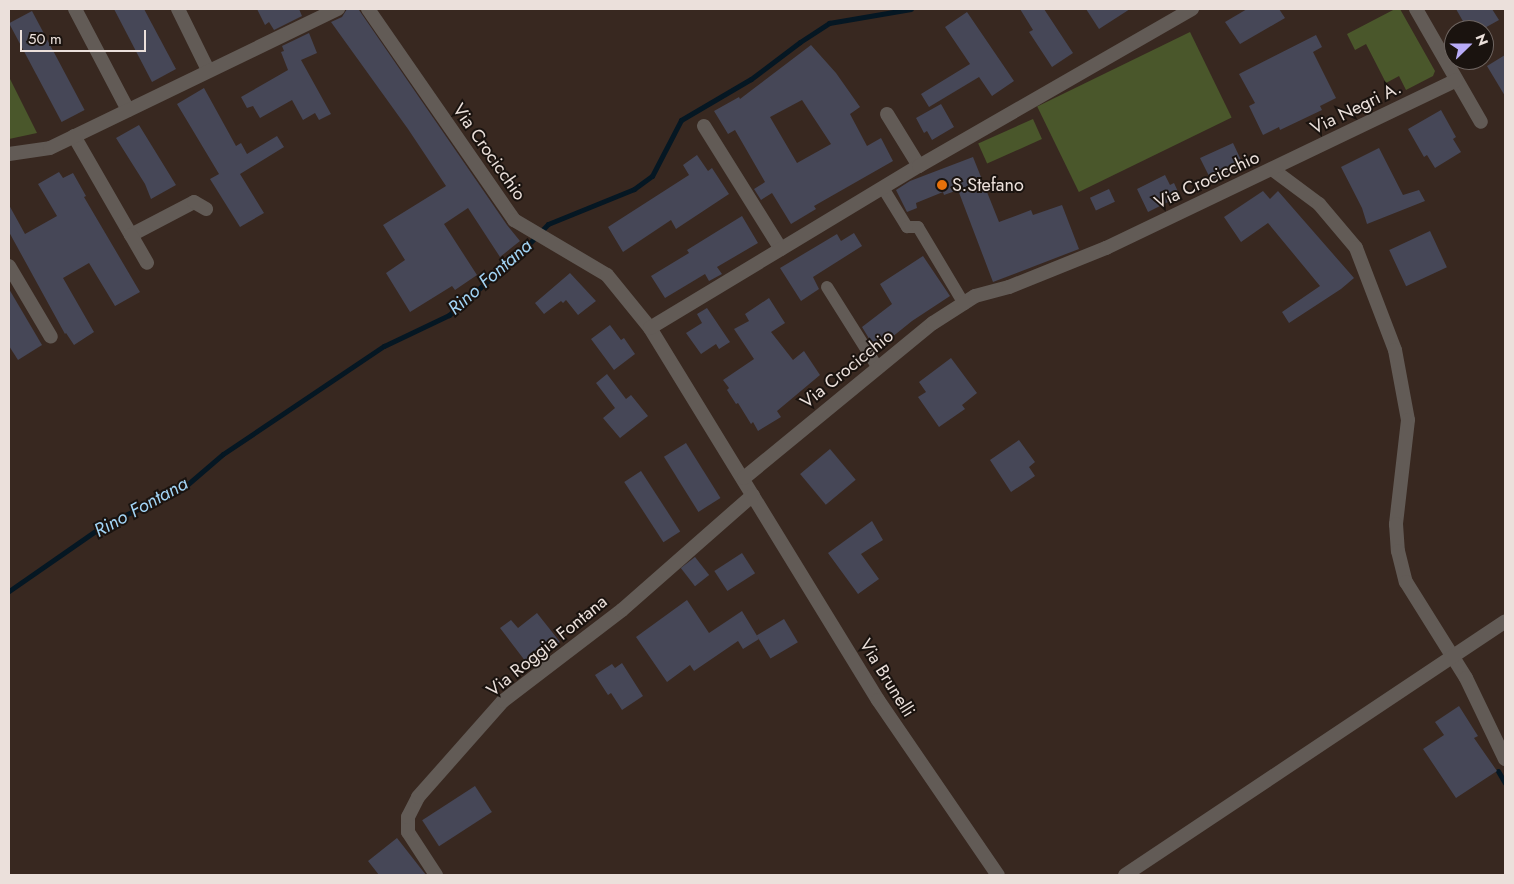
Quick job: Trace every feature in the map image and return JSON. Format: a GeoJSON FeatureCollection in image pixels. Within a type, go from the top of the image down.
{"type":"FeatureCollection","features":[{"type":"Feature","properties":{"kind":"street"},"geometry":{"type":"LineString","coordinates":[[75,9],[128,110]]}},
{"type":"Feature","properties":{"kind":"street"},"geometry":{"type":"LineString","coordinates":[[178,9],[208,70]]}},
{"type":"Feature","properties":{"kind":"street"},"geometry":{"type":"LineString","coordinates":[[9,154],[48,149],[208,70],[285,36],[338,9]]}},
{"type":"Feature","properties":{"kind":"street","name":"Via Crocicchio"},"geometry":{"type":"LineString","coordinates":[[368,9],[514,220],[561,246],[607,275],[650,328],[753,495]]}},
{"type":"Feature","properties":{"kind":"street"},"geometry":{"type":"LineString","coordinates":[[650,328],[920,166],[1192,9]]}},
{"type":"Feature","properties":{"kind":"street"},"geometry":{"type":"LineString","coordinates":[[1416,9],[1481,122]]}},
{"type":"Feature","properties":{"kind":"street","name":"Via Negri A."},"geometry":{"type":"LineString","coordinates":[[1272,169],[1456,80]]}},
{"type":"Feature","properties":{"kind":"street"},"geometry":{"type":"LineString","coordinates":[[887,114],[920,166]]}},
{"type":"Feature","properties":{"kind":"street"},"geometry":{"type":"LineString","coordinates":[[704,126],[781,249]]}},
{"type":"Feature","properties":{"kind":"street"},"geometry":{"type":"LineString","coordinates":[[74,136],[147,263]]}},
{"type":"Feature","properties":{"kind":"street","name":"Via Crocicchio"},"geometry":{"type":"LineString","coordinates":[[744,478],[933,323],[975,296],[1009,287],[1106,248],[1272,169],[1319,204],[1356,248],[1396,350],[1408,420],[1403,478],[1396,524],[1398,551],[1406,582],[1466,678],[1505,759]]}},
{"type":"Feature","properties":{"kind":"street"},"geometry":{"type":"LineString","coordinates":[[883,188],[907,227],[918,227],[964,304]]}},
{"type":"Feature","properties":{"kind":"street"},"geometry":{"type":"LineString","coordinates":[[131,235],[194,202],[206,209]]}},
{"type":"Feature","properties":{"kind":"street"},"geometry":{"type":"LineString","coordinates":[[9,266],[51,337]]}},
{"type":"Feature","properties":{"kind":"street"},"geometry":{"type":"LineString","coordinates":[[827,287],[878,368]]}},
{"type":"Feature","properties":{"kind":"street","name":"Via Roggia Fontana"},"geometry":{"type":"LineString","coordinates":[[436,875],[408,832],[408,817],[418,797],[503,701],[622,610],[753,495]]}},
{"type":"Feature","properties":{"kind":"street","name":"Via Brunelli"},"geometry":{"type":"LineString","coordinates":[[753,495],[878,700],[998,875]]}},
{"type":"Feature","properties":{"kind":"street"},"geometry":{"type":"LineString","coordinates":[[1125,875],[1505,622]]}},
{"type":"Feature","properties":{"kind":"green space"},"geometry":{"type":"Polygon","coordinates":[[[1395,9],[1400,9],[1435,71],[1433,76],[1406,90],[1399,76],[1386,83],[1366,44],[1355,50],[1347,34],[1395,9]]]}},
{"type":"Feature","properties":{"kind":"green space"},"geometry":{"type":"Polygon","coordinates":[[[1190,32],[1232,117],[1079,192],[1037,107],[1190,32]]]}},
{"type":"Feature","properties":{"kind":"green space"},"geometry":{"type":"Polygon","coordinates":[[[9,77],[37,133],[9,139],[9,77]]]}},
{"type":"Feature","properties":{"kind":"green space"},"geometry":{"type":"Polygon","coordinates":[[[1033,119],[1042,139],[987,164],[978,143],[1033,119]]]}},
{"type":"Feature","properties":{"kind":"building"},"geometry":{"type":"Polygon","coordinates":[[[114,9],[144,9],[176,69],[152,82],[114,9]]]}},
{"type":"Feature","properties":{"kind":"building"},"geometry":{"type":"Polygon","coordinates":[[[257,9],[299,9],[302,16],[274,30],[269,22],[265,25],[257,9]]]}},
{"type":"Feature","properties":{"kind":"building"},"geometry":{"type":"Polygon","coordinates":[[[347,9],[359,10],[507,225],[520,241],[500,257],[468,208],[444,224],[477,275],[455,290],[452,286],[410,312],[386,273],[405,260],[383,225],[446,186],[408,129],[331,22],[342,17],[347,9]]]}},
{"type":"Feature","properties":{"kind":"building"},"geometry":{"type":"Polygon","coordinates":[[[1020,9],[1044,9],[1073,53],[1052,67],[1029,32],[1033,30],[1020,9]]]}},
{"type":"Feature","properties":{"kind":"building"},"geometry":{"type":"Polygon","coordinates":[[[1086,9],[1130,9],[1099,29],[1086,9]]]}},
{"type":"Feature","properties":{"kind":"building"},"geometry":{"type":"Polygon","coordinates":[[[1247,9],[1279,9],[1285,18],[1240,44],[1225,22],[1247,9]]]}},
{"type":"Feature","properties":{"kind":"building"},"geometry":{"type":"Polygon","coordinates":[[[1456,9],[1492,9],[1499,20],[1494,23],[1494,20],[1462,20],[1456,9]]]}},
{"type":"Feature","properties":{"kind":"building"},"geometry":{"type":"Polygon","coordinates":[[[32,11],[85,110],[62,122],[9,23],[32,11]]]}},
{"type":"Feature","properties":{"kind":"building"},"geometry":{"type":"Polygon","coordinates":[[[967,12],[1014,81],[992,96],[979,77],[929,107],[921,94],[970,64],[945,27],[967,12]]]}},
{"type":"Feature","properties":{"kind":"building"},"geometry":{"type":"Polygon","coordinates":[[[309,33],[317,53],[301,60],[331,114],[319,120],[315,113],[303,120],[292,100],[260,118],[253,106],[247,108],[241,97],[288,70],[281,52],[284,51],[282,46],[309,33]]]}},
{"type":"Feature","properties":{"kind":"building"},"geometry":{"type":"Polygon","coordinates":[[[1316,35],[1322,47],[1313,52],[1336,98],[1320,106],[1322,110],[1280,130],[1279,127],[1263,135],[1249,106],[1255,103],[1239,74],[1316,35]]]}},
{"type":"Feature","properties":{"kind":"building"},"geometry":{"type":"Polygon","coordinates":[[[811,45],[836,73],[860,107],[850,114],[867,146],[881,138],[893,161],[814,206],[816,209],[791,224],[772,193],[761,200],[754,189],[765,182],[735,130],[728,134],[714,111],[739,97],[740,99],[811,45]],[[802,100],[770,117],[797,163],[831,144],[802,100]]]}},
{"type":"Feature","properties":{"kind":"building"},"geometry":{"type":"Polygon","coordinates":[[[1505,55],[1505,96],[1489,70],[1494,70],[1494,62],[1505,55]]]}},
{"type":"Feature","properties":{"kind":"building"},"geometry":{"type":"Polygon","coordinates":[[[204,88],[236,146],[241,143],[247,154],[277,136],[284,147],[240,174],[264,213],[240,227],[210,179],[219,174],[177,104],[204,88]]]}},
{"type":"Feature","properties":{"kind":"building"},"geometry":{"type":"Polygon","coordinates":[[[941,104],[954,127],[932,140],[927,131],[924,133],[916,118],[941,104]]]}},
{"type":"Feature","properties":{"kind":"building"},"geometry":{"type":"Polygon","coordinates":[[[1441,110],[1456,137],[1453,139],[1461,152],[1435,168],[1427,155],[1424,157],[1408,129],[1441,110]]]}},
{"type":"Feature","properties":{"kind":"building"},"geometry":{"type":"Polygon","coordinates":[[[139,125],[176,185],[151,199],[145,184],[116,138],[139,125]]]}},
{"type":"Feature","properties":{"kind":"building"},"geometry":{"type":"Polygon","coordinates":[[[1233,143],[1242,162],[1234,166],[1235,168],[1211,180],[1200,158],[1233,143]]]}},
{"type":"Feature","properties":{"kind":"building"},"geometry":{"type":"Polygon","coordinates":[[[1379,148],[1403,195],[1419,190],[1425,201],[1367,224],[1362,208],[1341,167],[1379,148]]]}},
{"type":"Feature","properties":{"kind":"building"},"geometry":{"type":"Polygon","coordinates":[[[697,155],[708,171],[712,168],[729,194],[676,229],[671,220],[623,252],[608,227],[689,175],[683,165],[697,155]]]}},
{"type":"Feature","properties":{"kind":"building"},"geometry":{"type":"Polygon","coordinates":[[[973,157],[999,222],[1031,210],[1033,215],[1062,205],[1079,249],[993,282],[958,190],[944,195],[943,192],[916,203],[917,208],[907,212],[896,190],[910,181],[973,157]]]}},
{"type":"Feature","properties":{"kind":"building"},"geometry":{"type":"Polygon","coordinates":[[[59,172],[63,178],[73,173],[86,196],[84,197],[140,292],[115,306],[89,263],[63,278],[94,332],[74,345],[65,334],[9,232],[9,205],[25,234],[57,216],[38,184],[59,172]]]}},
{"type":"Feature","properties":{"kind":"building"},"geometry":{"type":"Polygon","coordinates":[[[1165,175],[1170,185],[1174,183],[1180,196],[1148,212],[1137,189],[1165,175]]]}},
{"type":"Feature","properties":{"kind":"building"},"geometry":{"type":"Polygon","coordinates":[[[1109,189],[1115,202],[1096,211],[1090,198],[1109,189]]]}},
{"type":"Feature","properties":{"kind":"building"},"geometry":{"type":"Polygon","coordinates":[[[1263,191],[1270,199],[1278,191],[1354,278],[1341,289],[1289,323],[1282,312],[1320,286],[1268,223],[1241,242],[1224,217],[1263,191]]]}},
{"type":"Feature","properties":{"kind":"building"},"geometry":{"type":"Polygon","coordinates":[[[742,216],[758,243],[717,267],[722,274],[709,281],[705,274],[665,298],[651,276],[689,253],[687,250],[742,216]]]}},
{"type":"Feature","properties":{"kind":"building"},"geometry":{"type":"Polygon","coordinates":[[[1430,231],[1447,267],[1406,286],[1389,250],[1430,231]]]}},
{"type":"Feature","properties":{"kind":"building"},"geometry":{"type":"Polygon","coordinates":[[[854,233],[862,246],[813,277],[819,289],[801,301],[780,268],[837,234],[841,241],[854,233]]]}},
{"type":"Feature","properties":{"kind":"building"},"geometry":{"type":"Polygon","coordinates":[[[923,256],[950,296],[912,321],[876,350],[862,327],[892,304],[880,284],[923,256]]]}},
{"type":"Feature","properties":{"kind":"building"},"geometry":{"type":"Polygon","coordinates":[[[570,273],[596,301],[578,315],[566,300],[563,303],[561,301],[544,314],[535,303],[570,273]]]}},
{"type":"Feature","properties":{"kind":"building"},"geometry":{"type":"Polygon","coordinates":[[[9,289],[42,345],[18,360],[9,346],[9,289]]]}},
{"type":"Feature","properties":{"kind":"building"},"geometry":{"type":"Polygon","coordinates":[[[769,298],[785,323],[771,332],[793,360],[804,351],[820,375],[777,411],[781,417],[758,431],[753,422],[751,424],[738,403],[736,404],[723,380],[754,359],[734,329],[749,321],[745,314],[769,298]]]}},
{"type":"Feature","properties":{"kind":"building"},"geometry":{"type":"Polygon","coordinates":[[[707,308],[730,342],[719,349],[716,344],[701,354],[686,333],[702,323],[697,314],[707,308]]]}},
{"type":"Feature","properties":{"kind":"building"},"geometry":{"type":"Polygon","coordinates":[[[610,325],[621,340],[624,338],[635,354],[614,370],[591,339],[610,325]]]}},
{"type":"Feature","properties":{"kind":"building"},"geometry":{"type":"Polygon","coordinates":[[[951,358],[977,393],[962,405],[965,409],[939,427],[918,397],[926,392],[919,382],[951,358]]]}},
{"type":"Feature","properties":{"kind":"building"},"geometry":{"type":"Polygon","coordinates":[[[607,374],[626,399],[631,395],[648,416],[620,438],[603,418],[615,408],[596,383],[607,374]]]}},
{"type":"Feature","properties":{"kind":"building"},"geometry":{"type":"Polygon","coordinates":[[[1019,440],[1035,462],[1029,467],[1035,476],[1011,492],[990,460],[1019,440]]]}},
{"type":"Feature","properties":{"kind":"building"},"geometry":{"type":"Polygon","coordinates":[[[686,443],[720,498],[698,512],[664,457],[686,443]]]}},
{"type":"Feature","properties":{"kind":"building"},"geometry":{"type":"Polygon","coordinates":[[[830,449],[856,480],[826,505],[800,474],[830,449]]]}},
{"type":"Feature","properties":{"kind":"building"},"geometry":{"type":"Polygon","coordinates":[[[641,471],[680,531],[663,542],[624,482],[641,471]]]}},
{"type":"Feature","properties":{"kind":"building"},"geometry":{"type":"Polygon","coordinates":[[[872,521],[883,540],[861,554],[879,579],[858,594],[828,553],[872,521]]]}},
{"type":"Feature","properties":{"kind":"building"},"geometry":{"type":"Polygon","coordinates":[[[742,553],[755,573],[727,591],[714,571],[742,553]]]}},
{"type":"Feature","properties":{"kind":"building"},"geometry":{"type":"Polygon","coordinates":[[[695,557],[709,575],[695,586],[681,568],[695,557]]]}},
{"type":"Feature","properties":{"kind":"building"},"geometry":{"type":"Polygon","coordinates":[[[687,600],[709,633],[742,611],[759,639],[743,649],[738,641],[694,671],[690,665],[667,682],[636,637],[687,600]]]}},
{"type":"Feature","properties":{"kind":"building"},"geometry":{"type":"Polygon","coordinates":[[[537,613],[560,642],[529,666],[500,628],[511,620],[518,628],[537,613]]]}},
{"type":"Feature","properties":{"kind":"building"},"geometry":{"type":"Polygon","coordinates":[[[784,619],[798,642],[770,659],[757,635],[784,619]]]}},
{"type":"Feature","properties":{"kind":"building"},"geometry":{"type":"Polygon","coordinates":[[[622,663],[643,696],[622,710],[611,693],[608,695],[595,675],[612,664],[615,668],[622,663]]]}},
{"type":"Feature","properties":{"kind":"building"},"geometry":{"type":"Polygon","coordinates":[[[1459,706],[1478,736],[1474,738],[1497,771],[1456,798],[1423,749],[1444,735],[1435,722],[1459,706]]]}},
{"type":"Feature","properties":{"kind":"building"},"geometry":{"type":"Polygon","coordinates":[[[475,786],[492,812],[439,846],[422,820],[475,786]]]}},
{"type":"Feature","properties":{"kind":"building"},"geometry":{"type":"Polygon","coordinates":[[[397,838],[426,875],[379,875],[368,861],[397,838]]]}},
{"type":"Feature","properties":{"kind":"waterway","name":"Rino Fontana"},"geometry":{"type":"LineString","coordinates":[[9,591],[107,523],[181,490],[223,454],[384,346],[449,315],[523,250],[548,224],[634,189],[652,176],[681,120],[751,79],[829,23],[911,9]]}},
{"type":"Feature","properties":{"kind":"waterway"},"geometry":{"type":"LineString","coordinates":[[1498,771],[1505,783]]}},
{"type":"Feature","properties":{"kind":"place","name":"S.Stefano"},"geometry":{"type":"Point","coordinates":[942,185]}}]}
